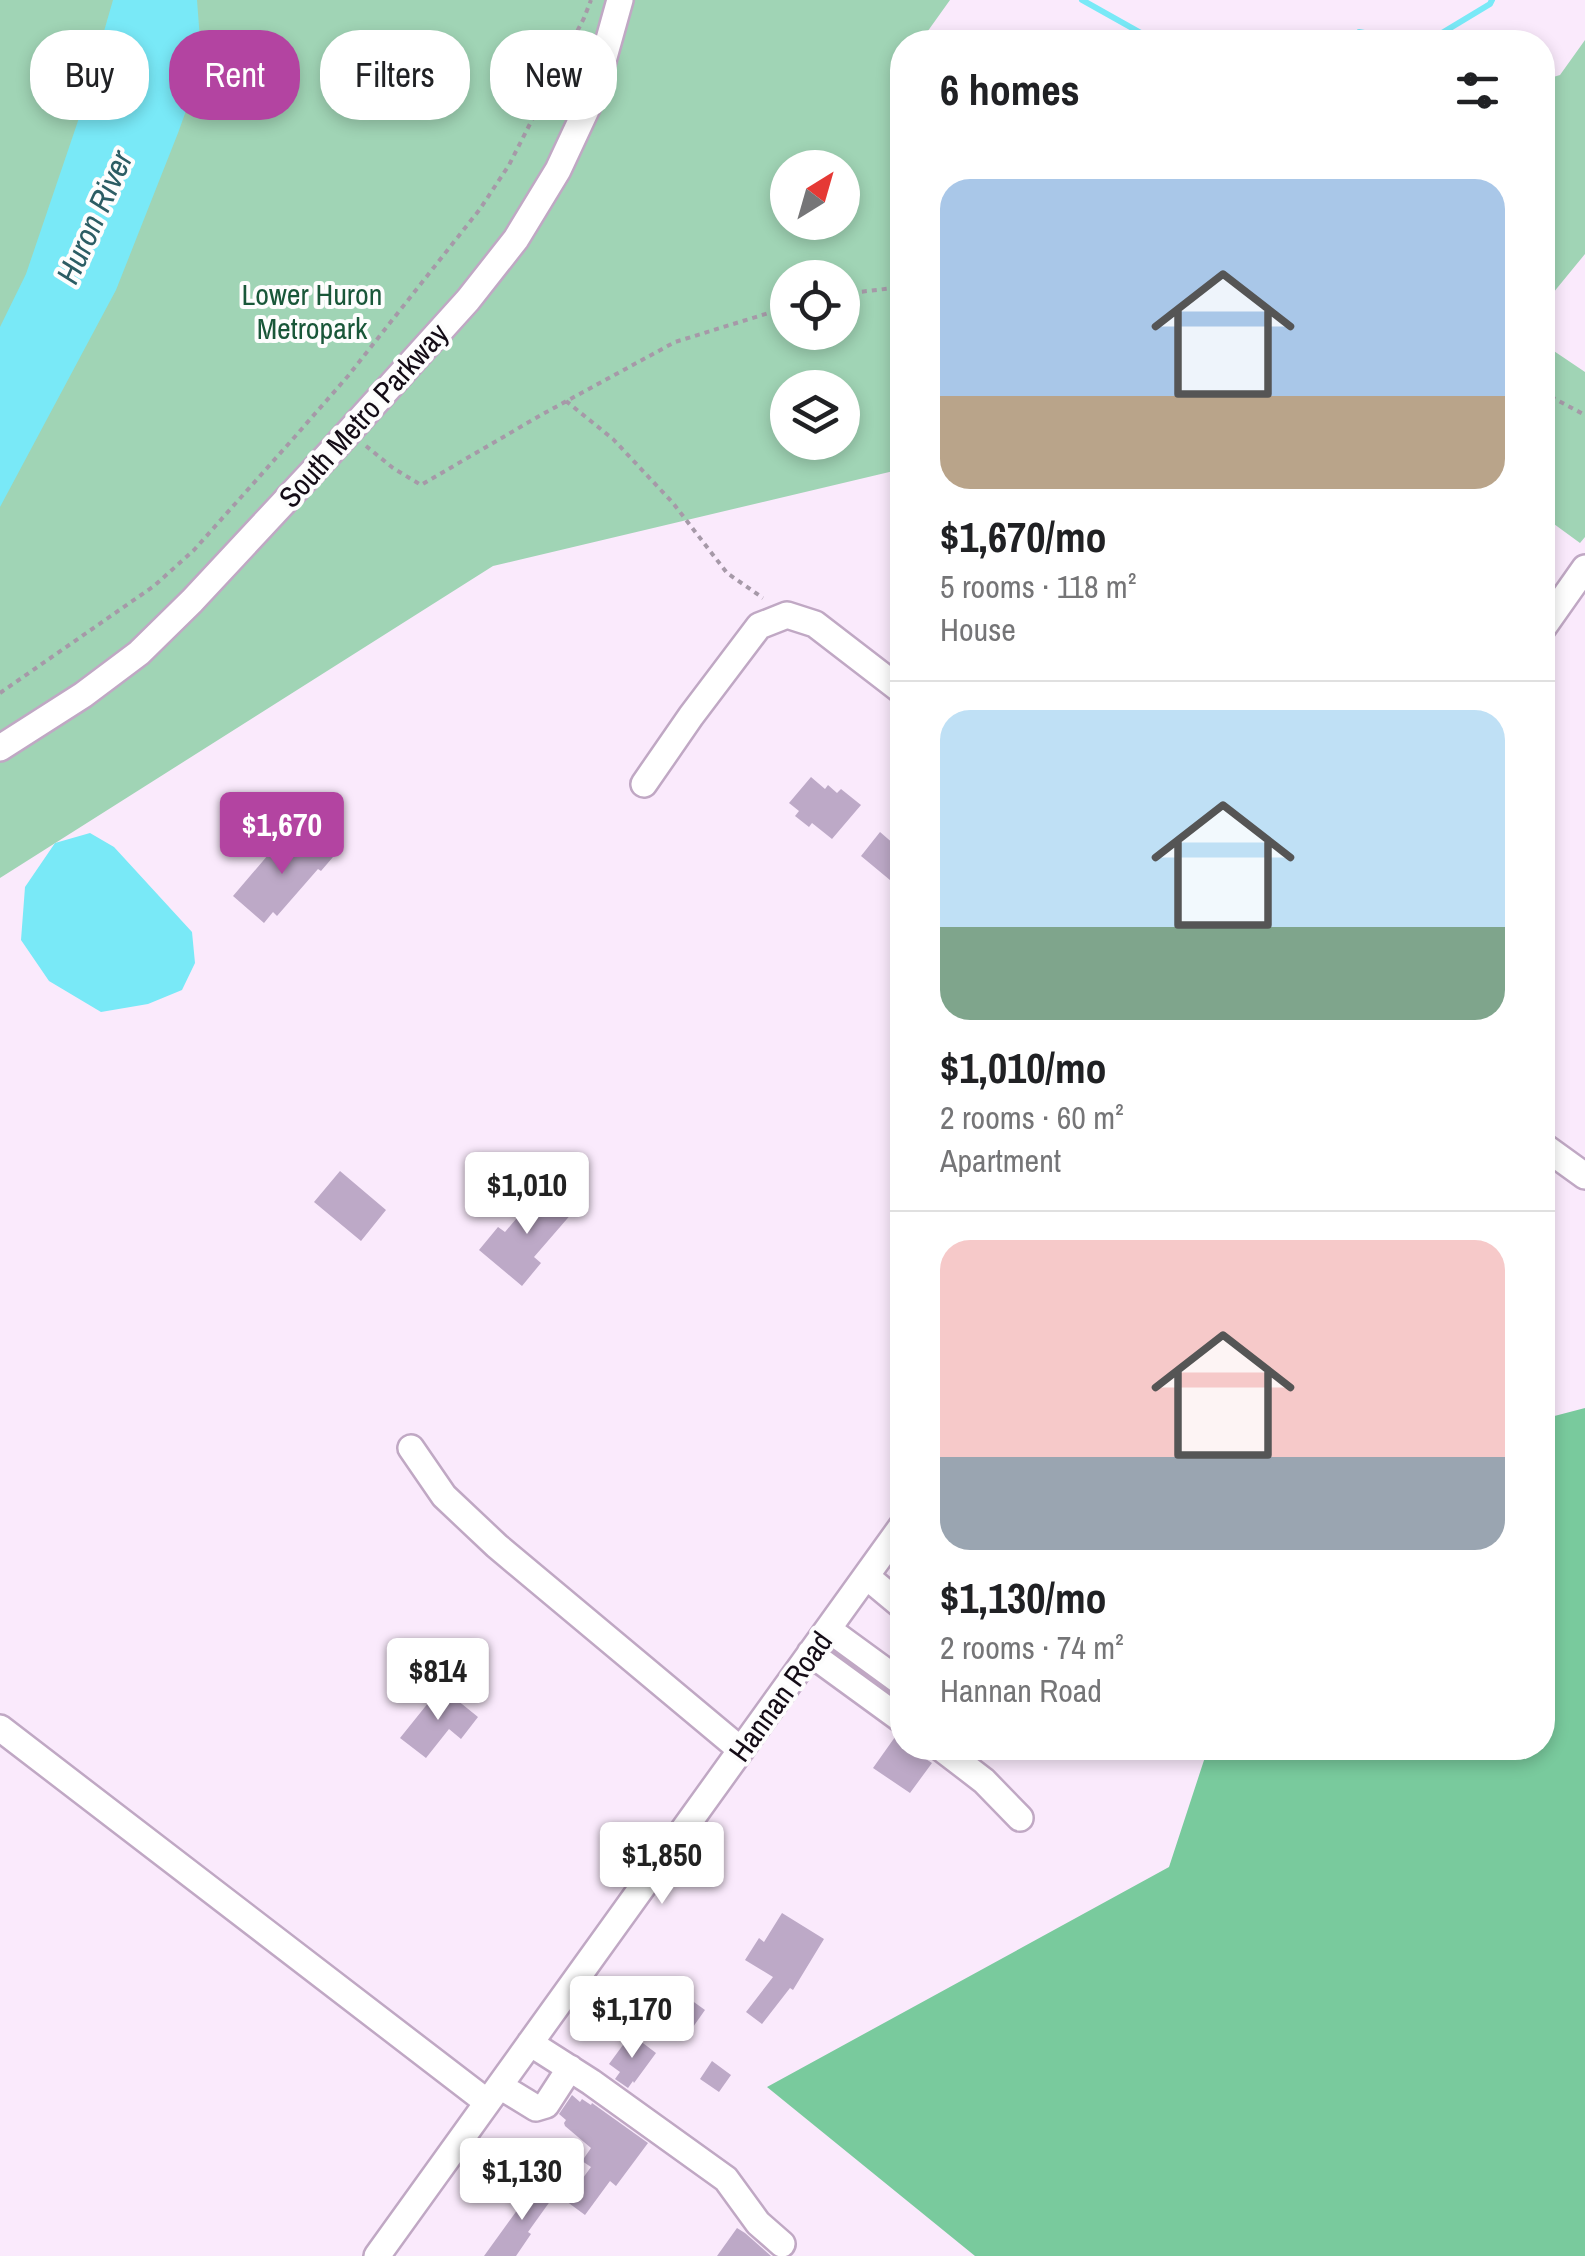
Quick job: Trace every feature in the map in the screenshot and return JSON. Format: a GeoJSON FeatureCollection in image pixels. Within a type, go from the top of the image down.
{"type":"FeatureCollection","features":[{"type":"Feature","properties":{"kind":"street","name":"South Metro Parkway"},"geometry":{"type":"LineString","coordinates":[[0,748],[83,696],[139,654],[468,300],[516,239],[558,170],[594,93],[620,0]]}},
{"type":"Feature","properties":{"kind":"street"},"geometry":{"type":"LineString","coordinates":[[1555,610],[1585,568]]}},
{"type":"Feature","properties":{"kind":"street"},"geometry":{"type":"LineString","coordinates":[[644,784],[759,626],[787,615],[815,624],[890,681]]}},
{"type":"Feature","properties":{"kind":"street"},"geometry":{"type":"LineString","coordinates":[[1555,1154],[1585,1176]]}},
{"type":"Feature","properties":{"kind":"street"},"geometry":{"type":"LineString","coordinates":[[411,1448],[444,1496],[497,1546],[741,1750]]}},
{"type":"Feature","properties":{"kind":"street","name":"Hannan Road"},"geometry":{"type":"LineString","coordinates":[[377,2256],[890,1543]]}},
{"type":"Feature","properties":{"kind":"street"},"geometry":{"type":"LineString","coordinates":[[866,1576],[890,1596]]}},
{"type":"Feature","properties":{"kind":"street"},"geometry":{"type":"LineString","coordinates":[[828,1629],[890,1674]]}},
{"type":"Feature","properties":{"kind":"street"},"geometry":{"type":"LineString","coordinates":[[810,1653],[890,1711]]}},
{"type":"Feature","properties":{"kind":"street"},"geometry":{"type":"LineString","coordinates":[[0,1728],[494,2094],[536,2108],[546,2105],[570,2068]]}},
{"type":"Feature","properties":{"kind":"street"},"geometry":{"type":"LineString","coordinates":[[957,1760],[1020,1818]]}},
{"type":"Feature","properties":{"kind":"street"},"geometry":{"type":"LineString","coordinates":[[530,2043],[726,2179],[758,2223],[782,2244]]}},
{"type":"Feature","properties":{"kind":"path"},"geometry":{"type":"LineString","coordinates":[[0,693],[154,586],[194,550],[320,408],[480,209],[510,165],[590,0]]}},
{"type":"Feature","properties":{"kind":"path"},"geometry":{"type":"LineString","coordinates":[[860,292],[890,288]]}},
{"type":"Feature","properties":{"kind":"path"},"geometry":{"type":"LineString","coordinates":[[348,433],[421,485],[675,342],[770,313]]}},
{"type":"Feature","properties":{"kind":"path"},"geometry":{"type":"LineString","coordinates":[[1555,399],[1585,415]]}},
{"type":"Feature","properties":{"kind":"path"},"geometry":{"type":"LineString","coordinates":[[566,401],[613,439],[672,503],[727,573],[787,615]]}},
{"type":"Feature","properties":{"kind":"green space","name":"Lower Huron Metropark"},"geometry":{"type":"Polygon","coordinates":[[[0,0],[950,0],[929,30],[890,30],[890,472],[493,566],[0,878],[0,0]]]}},
{"type":"Feature","properties":{"kind":"green space"},"geometry":{"type":"Polygon","coordinates":[[[1585,40],[1585,254],[1555,291],[1555,76],[1585,40]]]}},
{"type":"Feature","properties":{"kind":"green space"},"geometry":{"type":"Polygon","coordinates":[[[1555,352],[1585,372],[1585,537],[1580,543],[1555,525],[1555,352]]]}},
{"type":"Feature","properties":{"kind":"green space"},"geometry":{"type":"Polygon","coordinates":[[[1585,1408],[1585,2256],[975,2256],[767,2087],[1169,1867],[1204,1760],[1555,1760],[1555,1416],[1585,1408]]]}},
{"type":"Feature","properties":{"kind":"water","name":"Huron River"},"geometry":{"type":"Polygon","coordinates":[[[113,0],[197,0],[199,30],[169,30],[169,120],[183,120],[178,133],[116,290],[0,507],[0,327],[26,274],[78,120],[149,120],[149,30],[104,30],[113,0]]]}},
{"type":"Feature","properties":{"kind":"water"},"geometry":{"type":"Polygon","coordinates":[[[90,833],[114,847],[192,932],[195,963],[182,990],[148,1004],[101,1012],[49,981],[21,940],[25,887],[55,843],[90,833]]]}},
{"type":"Feature","properties":{"kind":"building"},"geometry":{"type":"Polygon","coordinates":[[[811,777],[825,789],[828,785],[837,793],[841,789],[861,805],[832,839],[812,823],[809,827],[795,816],[799,811],[789,803],[811,777]]]}},
{"type":"Feature","properties":{"kind":"building"},"geometry":{"type":"Polygon","coordinates":[[[298,829],[333,857],[277,916],[273,912],[264,923],[233,896],[268,855],[273,859],[298,829]]]}},
{"type":"Feature","properties":{"kind":"building"},"geometry":{"type":"Polygon","coordinates":[[[880,832],[890,841],[890,880],[861,856],[880,832]]]}},
{"type":"Feature","properties":{"kind":"building"},"geometry":{"type":"Polygon","coordinates":[[[340,1171],[386,1210],[361,1241],[314,1202],[340,1171]]]}},
{"type":"Feature","properties":{"kind":"building"},"geometry":{"type":"Polygon","coordinates":[[[543,1187],[573,1212],[534,1257],[541,1263],[522,1286],[479,1250],[498,1227],[505,1232],[543,1187]]]}},
{"type":"Feature","properties":{"kind":"building"},"geometry":{"type":"Polygon","coordinates":[[[441,1687],[478,1717],[461,1739],[449,1729],[426,1758],[400,1738],[441,1687]]]}},
{"type":"Feature","properties":{"kind":"building"},"geometry":{"type":"Polygon","coordinates":[[[890,1744],[890,1760],[932,1763],[910,1793],[873,1768],[890,1744]]]}},
{"type":"Feature","properties":{"kind":"building"},"geometry":{"type":"Polygon","coordinates":[[[782,1913],[824,1939],[793,1990],[790,1988],[762,2024],[746,2012],[773,1977],[745,1960],[759,1938],[764,1942],[782,1913]]]}},
{"type":"Feature","properties":{"kind":"building"},"geometry":{"type":"Polygon","coordinates":[[[673,1987],[705,2010],[693,2027],[661,2004],[673,1987]]]}},
{"type":"Feature","properties":{"kind":"building"},"geometry":{"type":"Polygon","coordinates":[[[631,2034],[656,2053],[628,2088],[615,2079],[620,2072],[609,2064],[631,2034]]]}},
{"type":"Feature","properties":{"kind":"building"},"geometry":{"type":"Polygon","coordinates":[[[712,2061],[731,2075],[719,2092],[700,2079],[712,2061]]]}},
{"type":"Feature","properties":{"kind":"building"},"geometry":{"type":"Polygon","coordinates":[[[572,2095],[580,2102],[582,2099],[592,2103],[648,2143],[616,2186],[610,2181],[585,2215],[566,2201],[591,2167],[582,2161],[591,2148],[565,2126],[566,2120],[559,2114],[572,2095]]]}},
{"type":"Feature","properties":{"kind":"building"},"geometry":{"type":"Polygon","coordinates":[[[539,2180],[556,2193],[516,2256],[484,2256],[539,2180]]]}},
{"type":"Feature","properties":{"kind":"building"},"geometry":{"type":"Polygon","coordinates":[[[737,2228],[745,2233],[771,2256],[717,2256],[737,2228]]]}},
{"type":"Feature","properties":{"kind":"waterway"},"geometry":{"type":"LineString","coordinates":[[1082,0],[1136,30]]}},
{"type":"Feature","properties":{"kind":"waterway"},"geometry":{"type":"LineString","coordinates":[[1447,30],[1492,0]]}}]}
